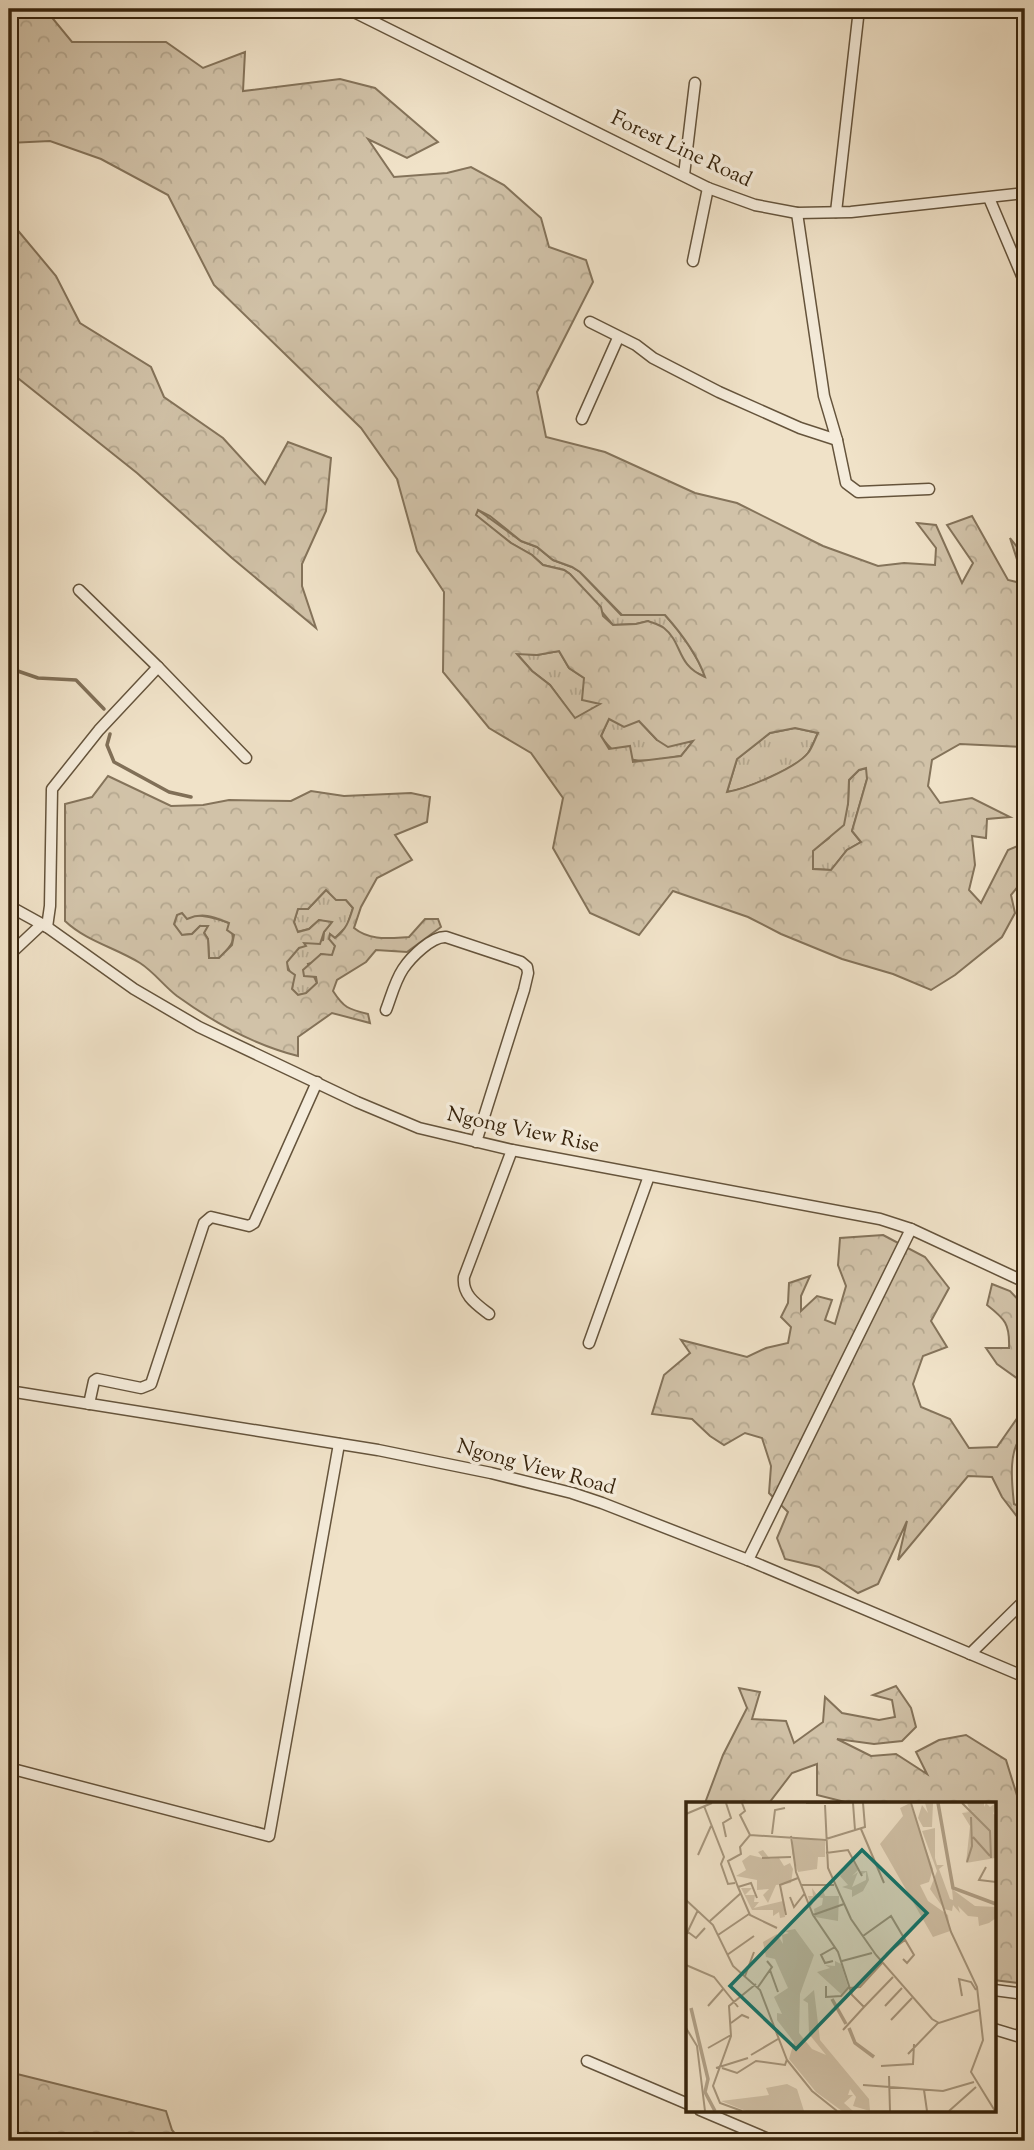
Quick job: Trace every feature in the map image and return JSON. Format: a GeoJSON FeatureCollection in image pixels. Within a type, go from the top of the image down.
{"type":"FeatureCollection","features":[{"type":"Feature","properties":{"kind":"street","name":"Forest Line Road"},"geometry":{"type":"LineString","coordinates":[[348,9],[708,188],[755,205],[797,213],[836,212],[1025,193]]}},
{"type":"Feature","properties":{"kind":"street"},"geometry":{"type":"LineString","coordinates":[[836,212],[859,9]]}},
{"type":"Feature","properties":{"kind":"street"},"geometry":{"type":"LineString","coordinates":[[684,175],[695,83]]}},
{"type":"Feature","properties":{"kind":"street"},"geometry":{"type":"LineString","coordinates":[[693,261],[708,188]]}},
{"type":"Feature","properties":{"kind":"street"},"geometry":{"type":"LineString","coordinates":[[989,198],[1025,283]]}},
{"type":"Feature","properties":{"kind":"street"},"geometry":{"type":"LineString","coordinates":[[797,213],[824,396],[846,483],[858,492],[929,489]]}},
{"type":"Feature","properties":{"kind":"street"},"geometry":{"type":"LineString","coordinates":[[590,322],[719,392],[800,428],[837,440]]}},
{"type":"Feature","properties":{"kind":"street"},"geometry":{"type":"LineString","coordinates":[[582,419],[618,338]]}},
{"type":"Feature","properties":{"kind":"street"},"geometry":{"type":"LineString","coordinates":[[79,590],[246,758]]}},
{"type":"Feature","properties":{"kind":"street"},"geometry":{"type":"LineString","coordinates":[[9,955],[44,926],[50,906],[51,796],[54,784],[99,730],[158,667]]}},
{"type":"Feature","properties":{"kind":"street","name":"Ngong View Rise"},"geometry":{"type":"LineString","coordinates":[[9,906],[44,926],[134,989],[199,1027],[357,1102],[419,1128],[512,1150],[880,1219],[911,1229],[1025,1282]]}},
{"type":"Feature","properties":{"kind":"street"},"geometry":{"type":"LineString","coordinates":[[386,1010],[403,968],[438,937],[446,937],[521,962],[527,967],[524,990],[476,1142]]}},
{"type":"Feature","properties":{"kind":"street"},"geometry":{"type":"LineString","coordinates":[[89,1404],[94,1381],[97,1379],[141,1388],[151,1384],[204,1223],[211,1217],[249,1226],[254,1223],[317,1082]]}},
{"type":"Feature","properties":{"kind":"street"},"geometry":{"type":"LineString","coordinates":[[489,1314],[466,1294],[463,1284],[512,1150]]}},
{"type":"Feature","properties":{"kind":"street"},"geometry":{"type":"LineString","coordinates":[[589,1343],[649,1176]]}},
{"type":"Feature","properties":{"kind":"street"},"geometry":{"type":"LineString","coordinates":[[748,1560],[911,1229]]}},
{"type":"Feature","properties":{"kind":"street","name":"Ngong View Road"},"geometry":{"type":"LineString","coordinates":[[9,1391],[450,1464],[572,1493],[748,1560],[1025,1677]]}},
{"type":"Feature","properties":{"kind":"street"},"geometry":{"type":"LineString","coordinates":[[9,1768],[269,1836],[339,1444]]}},
{"type":"Feature","properties":{"kind":"street"},"geometry":{"type":"LineString","coordinates":[[970,1654],[1025,1600]]}},
{"type":"Feature","properties":{"kind":"street"},"geometry":{"type":"LineString","coordinates":[[996,1990],[1025,1994]]}},
{"type":"Feature","properties":{"kind":"street"},"geometry":{"type":"LineString","coordinates":[[996,2030],[1017,2036],[1025,2029]]}},
{"type":"Feature","properties":{"kind":"street"},"geometry":{"type":"LineString","coordinates":[[587,2061],[686,2103]]}},
{"type":"Feature","properties":{"kind":"street"},"geometry":{"type":"LineString","coordinates":[[705,2112],[773,2141]]}},
{"type":"Feature","properties":{"kind":"green space"},"geometry":{"type":"Polygon","coordinates":[[[9,9],[45,9],[72,42],[166,42],[203,68],[245,52],[243,91],[340,79],[375,88],[438,142],[407,158],[368,139],[394,177],[447,173],[471,167],[504,185],[541,218],[549,247],[586,260],[593,282],[537,392],[546,437],[605,452],[695,493],[737,503],[823,546],[878,566],[904,563],[935,565],[936,548],[917,523],[936,525],[962,583],[973,563],[947,525],[972,516],[1008,580],[1025,584],[1025,747],[960,744],[932,760],[928,786],[940,803],[972,798],[1010,817],[987,819],[986,838],[972,836],[975,865],[969,890],[981,903],[1008,850],[1020,845],[1024,879],[1011,895],[1015,913],[1002,937],[955,975],[931,990],[893,974],[842,959],[748,917],[673,891],[639,935],[590,913],[553,848],[563,798],[531,753],[489,728],[443,672],[444,592],[417,551],[397,479],[361,428],[214,285],[168,195],[101,159],[50,141],[9,143],[9,9]],[[478,510],[476,515],[543,565],[570,574],[601,607],[603,616],[613,625],[648,621],[664,628],[689,666],[705,677],[688,644],[665,615],[622,615],[580,572],[553,560],[537,547],[521,541],[490,516],[478,510]],[[559,651],[537,655],[517,654],[532,671],[550,685],[575,718],[600,704],[582,700],[584,678],[569,668],[559,651]],[[609,719],[601,736],[609,749],[630,746],[633,762],[681,756],[693,741],[668,747],[657,740],[639,721],[624,727],[609,719]],[[795,728],[770,733],[737,759],[727,792],[758,782],[793,765],[808,753],[818,733],[795,728]],[[866,768],[859,770],[849,780],[844,825],[813,851],[813,869],[831,870],[847,850],[861,842],[852,831],[867,779],[866,768]]]}},
{"type":"Feature","properties":{"kind":"green space"},"geometry":{"type":"Polygon","coordinates":[[[15,227],[56,276],[80,323],[151,367],[164,397],[223,438],[265,484],[288,442],[331,458],[326,511],[302,564],[302,586],[316,628],[137,473],[9,371],[9,228],[15,227]]]}},
{"type":"Feature","properties":{"kind":"green space"},"geometry":{"type":"Polygon","coordinates":[[[478,510],[521,541],[537,547],[553,560],[580,572],[621,615],[665,615],[688,644],[706,677],[692,671],[673,640],[648,621],[613,625],[570,574],[543,565],[511,543],[475,515],[478,510]]]}},
{"type":"Feature","properties":{"kind":"green space"},"geometry":{"type":"Polygon","coordinates":[[[1010,538],[1025,557],[1025,584],[1010,538]]]}},
{"type":"Feature","properties":{"kind":"green space"},"geometry":{"type":"Polygon","coordinates":[[[559,651],[569,668],[584,678],[601,704],[575,719],[550,685],[532,671],[516,653],[537,655],[559,651]]]}},
{"type":"Feature","properties":{"kind":"green space"},"geometry":{"type":"Polygon","coordinates":[[[609,718],[639,721],[657,740],[694,740],[681,756],[647,761],[627,758],[609,747],[601,736],[609,718]]]}},
{"type":"Feature","properties":{"kind":"green space"},"geometry":{"type":"Polygon","coordinates":[[[795,728],[818,733],[802,759],[770,777],[727,792],[737,759],[770,733],[795,728]]]}},
{"type":"Feature","properties":{"kind":"green space"},"geometry":{"type":"Polygon","coordinates":[[[867,768],[867,779],[852,831],[861,842],[847,850],[831,870],[812,869],[812,851],[829,838],[848,804],[849,780],[859,770],[867,768]]]}},
{"type":"Feature","properties":{"kind":"green space"},"geometry":{"type":"Polygon","coordinates":[[[108,776],[171,806],[203,805],[229,800],[291,801],[311,791],[344,796],[411,793],[430,797],[427,822],[395,835],[412,860],[377,878],[361,907],[354,928],[373,937],[387,938],[409,937],[425,919],[438,919],[441,927],[407,952],[376,950],[366,962],[337,980],[333,991],[337,997],[347,1007],[368,1014],[370,1023],[332,1013],[298,1037],[298,1056],[266,1046],[205,1015],[177,996],[140,963],[82,934],[65,921],[65,804],[92,797],[108,776]],[[326,890],[308,909],[298,909],[294,922],[298,932],[309,929],[319,920],[332,922],[324,932],[320,944],[304,943],[306,946],[299,948],[287,962],[288,970],[295,975],[292,989],[298,995],[306,993],[317,983],[316,977],[304,976],[303,970],[321,954],[332,955],[335,946],[329,939],[330,934],[335,938],[342,932],[353,908],[346,900],[336,900],[326,890]],[[182,913],[177,915],[174,924],[182,935],[192,934],[200,926],[208,926],[204,933],[208,939],[209,958],[219,958],[232,945],[234,935],[227,930],[229,923],[203,916],[187,919],[182,913]]]}},
{"type":"Feature","properties":{"kind":"green space"},"geometry":{"type":"Polygon","coordinates":[[[326,890],[346,900],[353,908],[347,926],[335,938],[331,935],[335,946],[332,956],[321,954],[315,962],[308,964],[317,983],[306,994],[298,995],[292,989],[293,980],[286,962],[303,943],[323,940],[324,932],[331,923],[319,920],[309,929],[297,932],[294,922],[298,908],[308,909],[326,890]]]}},
{"type":"Feature","properties":{"kind":"green space"},"geometry":{"type":"Polygon","coordinates":[[[182,912],[229,923],[233,935],[232,943],[219,958],[209,958],[208,939],[200,926],[192,934],[182,935],[174,925],[177,914],[182,912]]]}},
{"type":"Feature","properties":{"kind":"green space"},"geometry":{"type":"Polygon","coordinates":[[[883,1235],[925,1257],[949,1288],[931,1321],[947,1347],[923,1356],[913,1384],[921,1407],[950,1419],[969,1448],[997,1447],[1025,1407],[1025,1434],[1015,1447],[1012,1477],[1014,1504],[1025,1509],[1025,1527],[1002,1497],[992,1477],[968,1476],[898,1560],[907,1521],[878,1584],[858,1593],[819,1567],[785,1559],[777,1538],[788,1512],[769,1493],[771,1466],[762,1438],[745,1433],[724,1445],[692,1419],[652,1414],[664,1375],[690,1353],[681,1340],[747,1357],[766,1348],[788,1343],[791,1327],[781,1317],[788,1303],[789,1283],[810,1276],[801,1296],[801,1311],[817,1296],[832,1300],[825,1320],[835,1324],[846,1286],[838,1265],[840,1238],[883,1235]]]}},
{"type":"Feature","properties":{"kind":"green space"},"geometry":{"type":"Polygon","coordinates":[[[992,1284],[1010,1291],[1025,1307],[1025,1384],[997,1364],[986,1348],[1009,1348],[1009,1333],[1005,1323],[987,1305],[992,1284]]]}},
{"type":"Feature","properties":{"kind":"green space"},"geometry":{"type":"Polygon","coordinates":[[[896,1686],[911,1708],[916,1727],[902,1741],[874,1744],[837,1739],[871,1756],[896,1754],[927,1774],[916,1752],[939,1740],[966,1735],[1006,1760],[1024,1818],[1020,1887],[1025,1920],[1025,1984],[996,1980],[996,1802],[845,1802],[817,1795],[817,1764],[792,1773],[770,1802],[705,1802],[723,1755],[747,1708],[739,1688],[760,1692],[752,1719],[786,1721],[794,1743],[823,1722],[825,1697],[842,1713],[879,1720],[895,1717],[892,1700],[873,1695],[896,1686]]]}},
{"type":"Feature","properties":{"kind":"green space"},"geometry":{"type":"Polygon","coordinates":[[[9,2072],[166,2111],[172,2130],[181,2141],[9,2141],[9,2072]]]}},
{"type":"Feature","properties":{"kind":"waterway"},"geometry":{"type":"LineString","coordinates":[[9,668],[38,678],[76,680],[104,709]]}},
{"type":"Feature","properties":{"kind":"waterway"},"geometry":{"type":"LineString","coordinates":[[110,734],[107,745],[114,762],[169,792],[191,797]]}}]}
